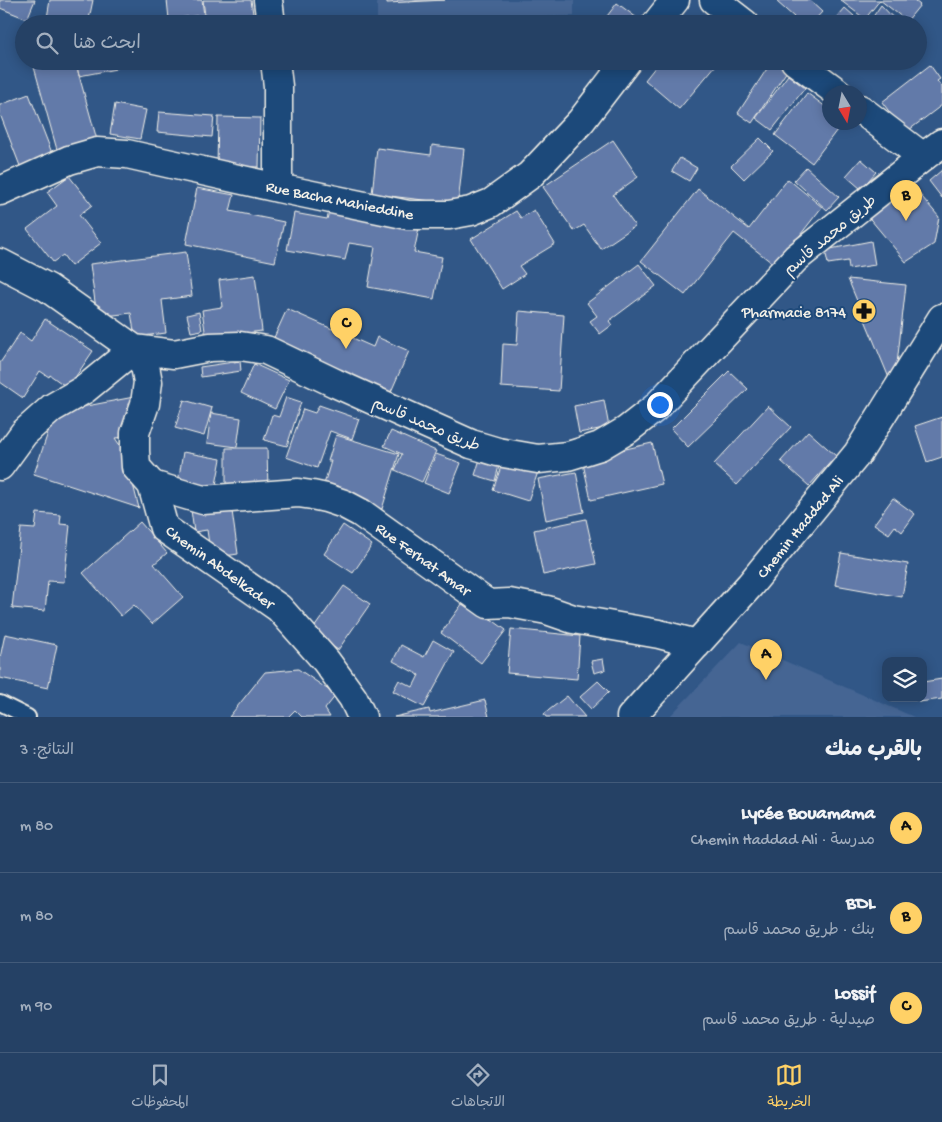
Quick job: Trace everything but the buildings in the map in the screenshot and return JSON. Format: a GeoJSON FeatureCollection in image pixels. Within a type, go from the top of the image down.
{"type":"FeatureCollection","features":[{"type":"Feature","properties":{"kind":"street"},"geometry":{"type":"LineString","coordinates":[[268,0],[270,15]]}},
{"type":"Feature","properties":{"kind":"street"},"geometry":{"type":"LineString","coordinates":[[663,15],[675,0]]}},
{"type":"Feature","properties":{"kind":"street"},"geometry":{"type":"LineString","coordinates":[[714,0],[733,15]]}},
{"type":"Feature","properties":{"kind":"street"},"geometry":{"type":"LineString","coordinates":[[276,70],[278,86],[278,188]]}},
{"type":"Feature","properties":{"kind":"street","name":"Rue Bacha Mahieddine"},"geometry":{"type":"LineString","coordinates":[[0,192],[69,160],[97,152],[127,154],[408,215],[449,215],[471,211],[491,203],[530,175],[581,121],[621,70]]}},
{"type":"Feature","properties":{"kind":"street"},"geometry":{"type":"LineString","coordinates":[[807,70],[828,85]]}},
{"type":"Feature","properties":{"kind":"street"},"geometry":{"type":"LineString","coordinates":[[867,113],[933,150]]}},
{"type":"Feature","properties":{"kind":"street","name":"طريق محمد قاسم"},"geometry":{"type":"LineString","coordinates":[[134,350],[174,354],[210,347],[240,346],[266,350],[471,444],[498,452],[538,460],[568,456],[600,446],[627,430],[655,408],[796,258],[933,150]]}},
{"type":"Feature","properties":{"kind":"street","name":"Chemin Abdelkader"},"geometry":{"type":"LineString","coordinates":[[0,263],[48,288],[134,350],[145,366],[148,382],[145,404],[135,434],[134,451],[136,467],[152,485],[164,528],[279,608],[326,661],[353,698],[362,717]]}},
{"type":"Feature","properties":{"kind":"street","name":"Chemin Haddad Ali"},"geometry":{"type":"LineString","coordinates":[[631,717],[750,585],[858,454],[942,318]]}},
{"type":"Feature","properties":{"kind":"street"},"geometry":{"type":"LineString","coordinates":[[0,466],[24,433],[52,408],[85,389],[134,350]]}},
{"type":"Feature","properties":{"kind":"street","name":"Rue Ferhat Amar"},"geometry":{"type":"LineString","coordinates":[[152,485],[203,500],[298,494],[326,498],[361,512],[488,604],[509,603],[547,610],[573,619],[659,634],[697,644]]}},
{"type":"Feature","properties":{"kind":"lane"},"geometry":{"type":"LineString","coordinates":[[0,703],[28,717]]}},
{"type":"Feature","properties":{"kind":"shaded area"},"geometry":{"type":"Polygon","coordinates":[[[377,0],[574,0],[574,15],[377,15],[377,0]]]}},
{"type":"Feature","properties":{"kind":"shaded area"},"geometry":{"type":"Polygon","coordinates":[[[741,642],[914,717],[669,717],[741,642]]]}},
{"type":"Feature","properties":{"kind":"place","name":"BDL"},"geometry":{"type":"Point","coordinates":[906,221]}},
{"type":"Feature","properties":{"kind":"place","name":"Pharmacie 8174"},"geometry":{"type":"Point","coordinates":[864,311]}},
{"type":"Feature","properties":{"kind":"place","name":"Lossif"},"geometry":{"type":"Point","coordinates":[346,349]}},
{"type":"Feature","properties":{"kind":"place","name":"Lycée Bouamama"},"geometry":{"type":"Point","coordinates":[766,680]}}]}
